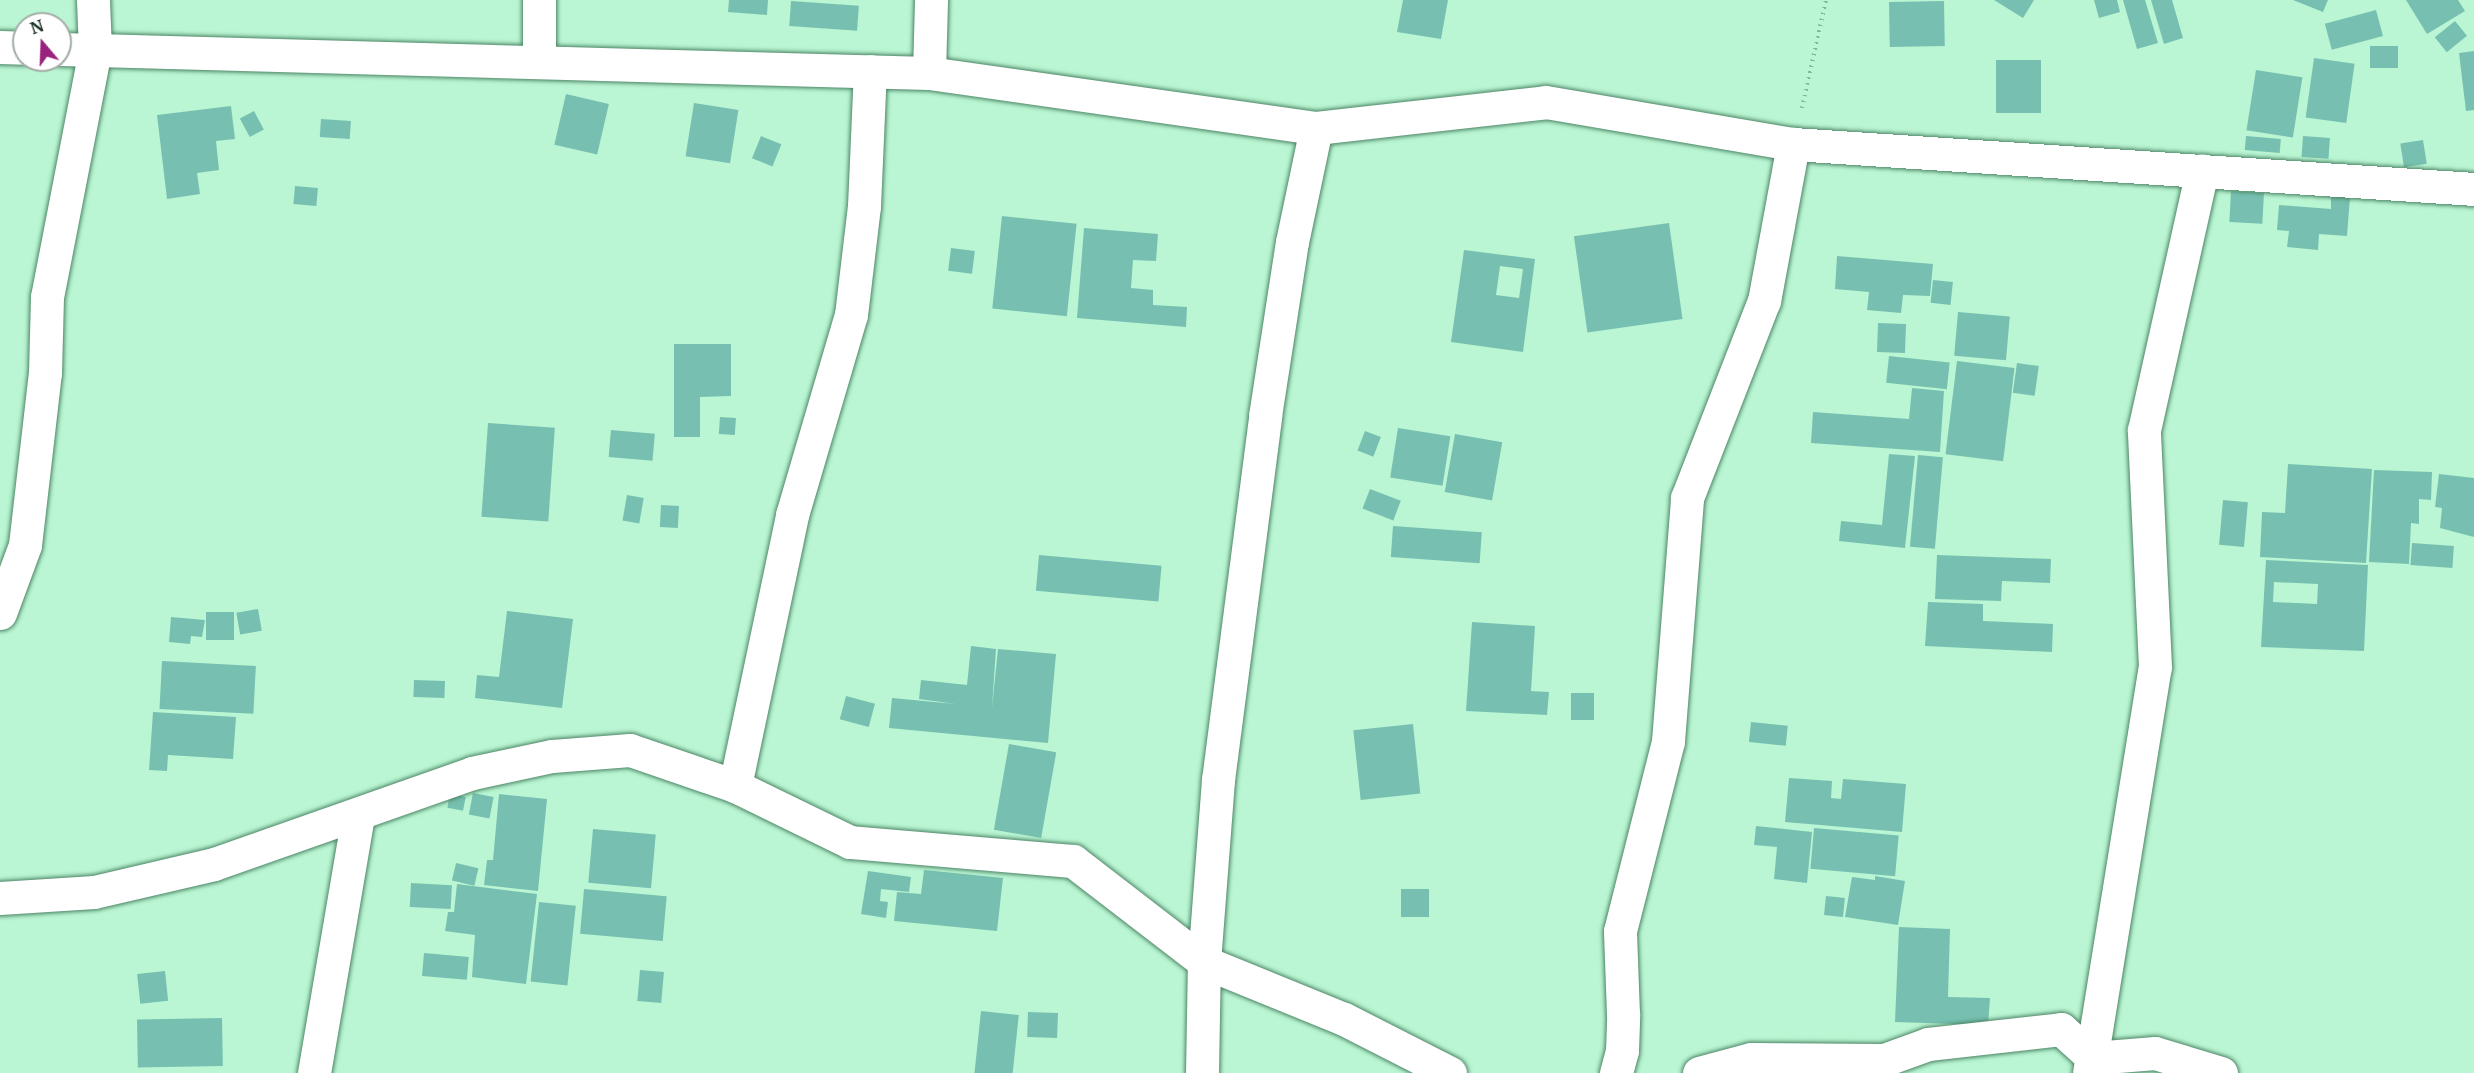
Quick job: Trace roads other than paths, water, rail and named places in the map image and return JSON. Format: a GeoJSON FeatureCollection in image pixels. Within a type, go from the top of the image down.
{"type":"FeatureCollection","features":[{"type":"Feature","properties":{"kind":"street"},"geometry":{"type":"LineString","coordinates":[[0,613],[25,545],[45,373],[47,297],[95,50],[93,0]]}},
{"type":"Feature","properties":{"kind":"street"},"geometry":{"type":"LineString","coordinates":[[539,0],[539,61]]}},
{"type":"Feature","properties":{"kind":"street"},"geometry":{"type":"LineString","coordinates":[[929,73],[931,0]]}},
{"type":"Feature","properties":{"kind":"street"},"geometry":{"type":"LineString","coordinates":[[72,49],[929,73],[1316,128],[1546,102],[1793,144],[2474,189]]}},
{"type":"Feature","properties":{"kind":"street"},"geometry":{"type":"LineString","coordinates":[[735,786],[792,515],[851,315],[864,206],[870,71]]}},
{"type":"Feature","properties":{"kind":"street"},"geometry":{"type":"LineString","coordinates":[[1202,1073],[1204,962],[1218,780],[1265,416],[1292,242],[1316,128]]}},
{"type":"Feature","properties":{"kind":"street"},"geometry":{"type":"LineString","coordinates":[[1616,1073],[1623,1014],[1620,931],[1670,730],[1687,498],[1764,302],[1793,144]]}},
{"type":"Feature","properties":{"kind":"street"},"geometry":{"type":"LineString","coordinates":[[2091,1065],[2155,668],[2144,430],[2202,170]]}},
{"type":"Feature","properties":{"kind":"street"},"geometry":{"type":"LineString","coordinates":[[0,898],[94,892],[203,867],[358,815],[472,773],[552,756],[630,750],[735,786],[850,842],[1073,861],[1204,962],[1344,1020],[1450,1073]]}},
{"type":"Feature","properties":{"kind":"street"},"geometry":{"type":"LineString","coordinates":[[314,1073],[358,815]]}},
{"type":"Feature","properties":{"kind":"street"},"geometry":{"type":"LineString","coordinates":[[1699,1073],[1751,1059],[1884,1060],[1928,1044],[2061,1029],[2091,1065]]}},
{"type":"Feature","properties":{"kind":"street"},"geometry":{"type":"LineString","coordinates":[[2091,1065],[2155,1053],[2221,1073]]}}]}
